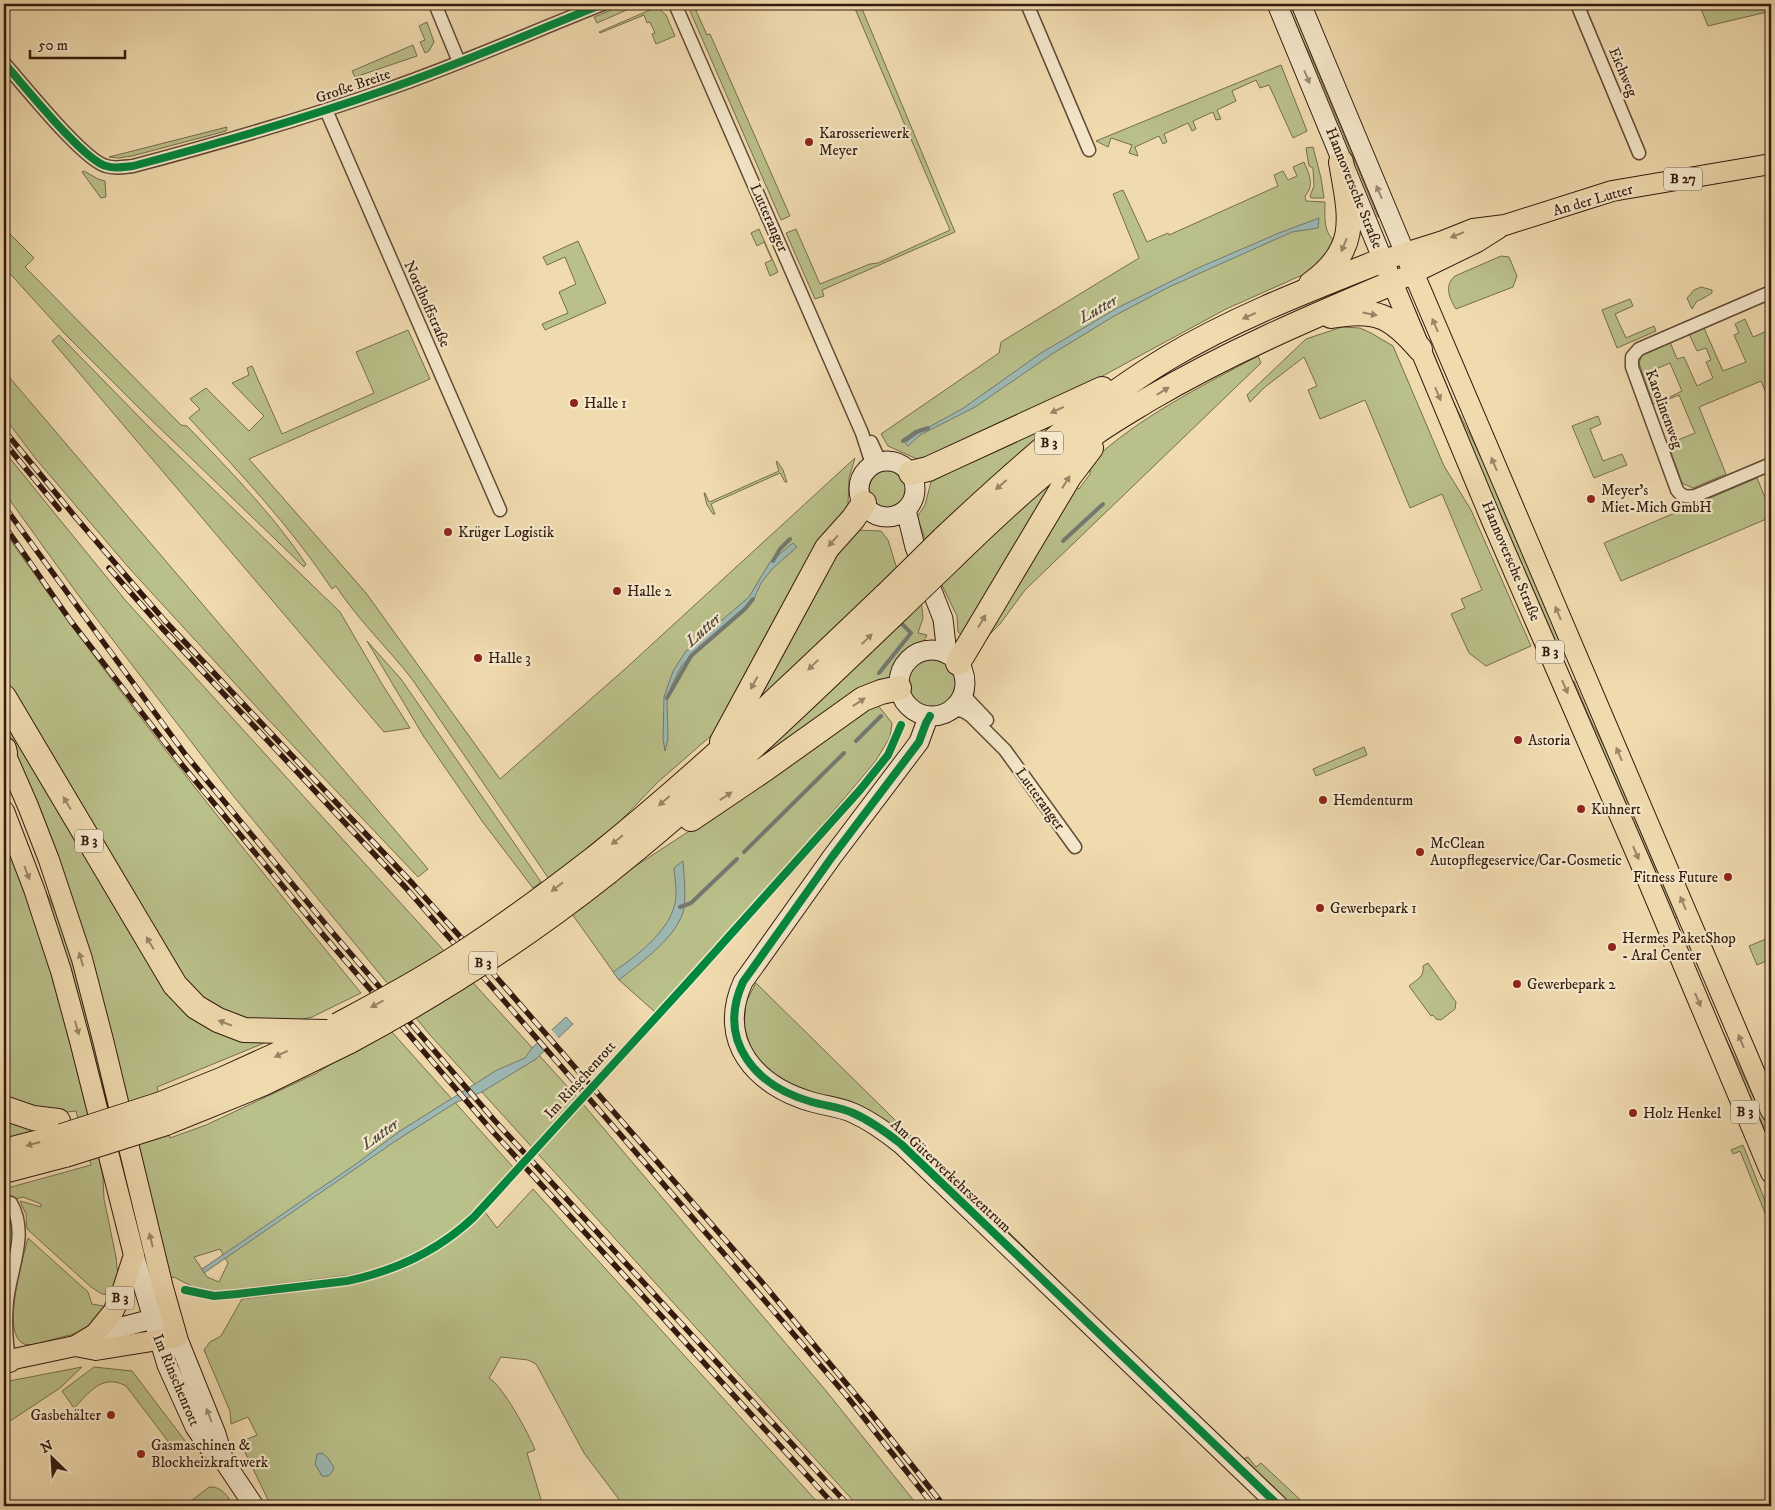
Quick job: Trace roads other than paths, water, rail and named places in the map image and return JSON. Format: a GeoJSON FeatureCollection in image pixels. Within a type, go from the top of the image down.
{"type":"FeatureCollection","features":[{"type":"Feature","properties":{"kind":"highway"},"geometry":{"type":"LineString","coordinates":[[1294,297],[1332,267],[1347,240],[1349,208],[1341,162]]}},
{"type":"Feature","properties":{"kind":"highway","name":"B 3"},"geometry":{"type":"LineString","coordinates":[[62,1138],[164,1113],[262,1084],[384,1000],[462,954],[526,911],[602,865],[639,848],[798,705],[893,601],[1045,446],[1101,402],[1165,360],[1219,330],[1383,260]]}},
{"type":"Feature","properties":{"kind":"highway","name":"B 27"},"geometry":{"type":"LineString","coordinates":[[1305,320],[1392,282]]}},
{"type":"Feature","properties":{"kind":"highway","name":"B 3"},"geometry":{"type":"LineString","coordinates":[[947,548],[1050,470],[1095,433],[1184,378],[1235,351],[1305,320],[1355,312],[1379,316],[1400,327],[1420,349]]}},
{"type":"Feature","properties":{"kind":"highway"},"geometry":{"type":"LineString","coordinates":[[911,473],[928,469],[1165,360]]}},
{"type":"Feature","properties":{"kind":"highway"},"geometry":{"type":"LineString","coordinates":[[952,658],[1069,477],[1086,454],[1122,416]]}},
{"type":"Feature","properties":{"kind":"highway"},"geometry":{"type":"LineString","coordinates":[[713,757],[827,548],[864,504]]}},
{"type":"Feature","properties":{"kind":"highway","name":"B 3"},"geometry":{"type":"LineString","coordinates":[[602,865],[665,800],[893,601]]}},
{"type":"Feature","properties":{"kind":"highway"},"geometry":{"type":"LineString","coordinates":[[639,848],[664,835],[731,793],[863,699],[881,692],[900,688]]}},
{"type":"Feature","properties":{"kind":"highway","name":"B 3"},"geometry":{"type":"LineString","coordinates":[[4,697],[170,976],[196,1007],[218,1020],[244,1030],[338,1033]]}},
{"type":"Feature","properties":{"kind":"highway","name":"B 3"},"geometry":{"type":"LineString","coordinates":[[703,792],[759,716]]}},
{"type":"Feature","properties":{"kind":"highway"},"geometry":{"type":"LineString","coordinates":[[4,1108],[33,1118],[62,1138],[8,1164]]}},
{"type":"Feature","properties":{"kind":"highway","name":"B 3"},"geometry":{"type":"LineString","coordinates":[[62,1138],[108,1122],[164,1113]]}},
{"type":"Feature","properties":{"kind":"main road","name":"An der Lutter"},"geometry":{"type":"LineString","coordinates":[[1383,260],[1473,229],[1505,225],[1612,191],[1771,164]]}},
{"type":"Feature","properties":{"kind":"main road","name":"An der Lutter"},"geometry":{"type":"LineString","coordinates":[[1392,282],[1477,242],[1505,225]]}},
{"type":"Feature","properties":{"kind":"main road","name":"Hannoversche Straße"},"geometry":{"type":"LineString","coordinates":[[1406,253],[1771,1111]]}},
{"type":"Feature","properties":{"kind":"main road","name":"Hannoversche Straße"},"geometry":{"type":"LineString","coordinates":[[1383,260],[1771,1173]]}},
{"type":"Feature","properties":{"kind":"main road","name":"B 3"},"geometry":{"type":"LineString","coordinates":[[4,751],[48,860],[82,959],[104,1040],[150,1238],[162,1317],[168,1339],[96,1350],[75,1346]]}},
{"type":"Feature","properties":{"kind":"main road","name":"B 3"},"geometry":{"type":"LineString","coordinates":[[4,811],[34,889],[61,971],[134,1255],[116,1306],[106,1322],[94,1334],[75,1346],[6,1361]]}},
{"type":"Feature","properties":{"kind":"street"},"geometry":{"type":"LineString","coordinates":[[435,4],[459,62]]}},
{"type":"Feature","properties":{"kind":"street","name":"Große Breite"},"geometry":{"type":"LineString","coordinates":[[4,63],[84,152],[104,166],[118,168],[133,166],[237,138],[326,110],[459,62],[603,4]]}},
{"type":"Feature","properties":{"kind":"street","name":"Lutteranger"},"geometry":{"type":"LineString","coordinates":[[675,4],[862,432],[870,440],[877,454],[877,464]]}},
{"type":"Feature","properties":{"kind":"street"},"geometry":{"type":"LineString","coordinates":[[1027,4],[1088,150]]}},
{"type":"Feature","properties":{"kind":"street","name":"Hannoversche Straße"},"geometry":{"type":"LineString","coordinates":[[1277,4],[1383,260]]}},
{"type":"Feature","properties":{"kind":"street","name":"Hannoversche Straße"},"geometry":{"type":"LineString","coordinates":[[1301,4],[1406,253]]}},
{"type":"Feature","properties":{"kind":"street","name":"Eichweg"},"geometry":{"type":"LineString","coordinates":[[1577,4],[1639,153]]}},
{"type":"Feature","properties":{"kind":"street","name":"Nordhoffstraße"},"geometry":{"type":"LineString","coordinates":[[326,110],[500,510]]}},
{"type":"Feature","properties":{"kind":"street","name":"Karolinenweg"},"geometry":{"type":"LineString","coordinates":[[1771,292],[1639,349],[1632,357],[1632,367],[1680,494],[1687,498],[1695,496],[1771,464]]}},
{"type":"Feature","properties":{"kind":"street"},"geometry":{"type":"LineString","coordinates":[[897,462],[905,466],[911,473],[915,482],[912,502],[898,513],[876,514],[864,504],[860,494],[860,483],[864,473],[877,464],[897,462]]}},
{"type":"Feature","properties":{"kind":"street"},"geometry":{"type":"LineString","coordinates":[[898,513],[915,547],[943,619],[952,658],[964,677],[963,692],[960,700],[952,709],[942,714],[922,713],[906,703],[900,688],[900,677],[903,668],[910,659],[928,651],[938,651],[952,658]]}},
{"type":"Feature","properties":{"kind":"street"},"geometry":{"type":"LineString","coordinates":[[898,513],[904,537],[933,597],[936,617],[935,632],[928,651]]}},
{"type":"Feature","properties":{"kind":"street","name":"Lutteranger"},"geometry":{"type":"LineString","coordinates":[[963,692],[991,724],[1005,750],[1075,848]]}},
{"type":"Feature","properties":{"kind":"street","name":"Lutteranger"},"geometry":{"type":"LineString","coordinates":[[952,709],[971,716],[1005,750]]}},
{"type":"Feature","properties":{"kind":"street","name":"Am Güterverkehrszentrum"},"geometry":{"type":"LineString","coordinates":[[922,713],[915,720],[910,754],[832,856],[743,982],[736,998],[734,1013],[736,1036],[742,1052],[756,1071],[777,1087],[813,1102],[838,1108],[862,1117],[901,1144],[1279,1506]]}},
{"type":"Feature","properties":{"kind":"street"},"geometry":{"type":"LineString","coordinates":[[6,1361],[4,1328],[10,1276],[19,1242],[20,1230],[18,1218],[11,1203]]}},
{"type":"Feature","properties":{"kind":"street","name":"B 3"},"geometry":{"type":"LineString","coordinates":[[94,1334],[162,1317],[134,1255]]}},
{"type":"Feature","properties":{"kind":"street","name":"Im Rinschenrott"},"geometry":{"type":"LineString","coordinates":[[168,1339],[216,1434],[224,1461],[254,1506]]}},
{"type":"Feature","properties":{"kind":"water"},"geometry":{"type":"Polygon","coordinates":[[[1319,218],[1318,228],[1292,232],[1169,287],[1114,316],[1052,354],[975,407],[920,435],[908,446],[905,443],[918,433],[962,409],[1041,353],[1119,307],[1198,268],[1319,218]]]}},
{"type":"Feature","properties":{"kind":"water"},"geometry":{"type":"Polygon","coordinates":[[[793,543],[797,547],[772,569],[761,583],[754,599],[698,648],[682,665],[671,687],[667,701],[668,739],[665,751],[663,739],[664,697],[673,671],[686,651],[749,597],[770,562],[793,543]]]}},
{"type":"Feature","properties":{"kind":"water"},"geometry":{"type":"Polygon","coordinates":[[[683,861],[685,896],[681,918],[675,929],[658,948],[619,980],[613,972],[649,944],[670,917],[676,898],[674,868],[683,861]]]}},
{"type":"Feature","properties":{"kind":"water"},"geometry":{"type":"Polygon","coordinates":[[[566,1017],[573,1024],[536,1059],[482,1092],[455,1103],[394,1142],[204,1273],[202,1269],[356,1164],[400,1131],[497,1070],[525,1058],[532,1048],[566,1017]]]}},
{"type":"Feature","properties":{"kind":"water"},"geometry":{"type":"Polygon","coordinates":[[[322,1453],[328,1458],[334,1468],[327,1476],[322,1476],[315,1464],[317,1454],[322,1453]]]}},
{"type":"Feature","properties":{"kind":"waterway","name":"Lutter"},"geometry":{"type":"LineString","coordinates":[[903,441],[916,432],[928,428]]}},
{"type":"Feature","properties":{"kind":"waterway"},"geometry":{"type":"LineString","coordinates":[[1063,541],[1103,504]]}},
{"type":"Feature","properties":{"kind":"waterway"},"geometry":{"type":"LineString","coordinates":[[773,561],[780,549],[790,539]]}},
{"type":"Feature","properties":{"kind":"waterway","name":"Lutter"},"geometry":{"type":"LineString","coordinates":[[667,698],[691,656],[745,609],[753,599]]}},
{"type":"Feature","properties":{"kind":"waterway"},"geometry":{"type":"LineString","coordinates":[[879,673],[911,633],[902,624]]}},
{"type":"Feature","properties":{"kind":"waterway"},"geometry":{"type":"LineString","coordinates":[[856,741],[881,716]]}},
{"type":"Feature","properties":{"kind":"waterway"},"geometry":{"type":"LineString","coordinates":[[744,852],[844,753]]}},
{"type":"Feature","properties":{"kind":"waterway"},"geometry":{"type":"LineString","coordinates":[[680,907],[691,903],[737,859]]}},
{"type":"Feature","properties":{"kind":"tunnel"},"geometry":{"type":"LineString","coordinates":[[4,1193],[11,1203]]}},
{"type":"Feature","properties":{"kind":"railway"},"geometry":{"type":"LineString","coordinates":[[4,430],[77,519],[165,621],[413,884],[498,979],[761,1281],[870,1412],[944,1506]]}},
{"type":"Feature","properties":{"kind":"railway"},"geometry":{"type":"LineString","coordinates":[[4,442],[59,509]]}},
{"type":"Feature","properties":{"kind":"railway"},"geometry":{"type":"LineString","coordinates":[[4,506],[185,754],[332,932],[495,1121],[849,1506]]}},
{"type":"Feature","properties":{"kind":"railway"},"geometry":{"type":"LineString","coordinates":[[4,525],[70,620],[183,766],[325,937],[494,1133],[835,1506]]}},
{"type":"Feature","properties":{"kind":"railway"},"geometry":{"type":"LineString","coordinates":[[109,568],[161,627],[406,888],[845,1394],[934,1506]]}},
{"type":"Feature","properties":{"kind":"place","name":"Karosseriewerk Meyer"},"geometry":{"type":"Point","coordinates":[809,142]}},
{"type":"Feature","properties":{"kind":"place","name":"Halle 1"},"geometry":{"type":"Point","coordinates":[574,403]}},
{"type":"Feature","properties":{"kind":"place","name":"Meyer's Miet-Mich GmbH"},"geometry":{"type":"Point","coordinates":[1591,499]}},
{"type":"Feature","properties":{"kind":"place","name":"Krüger Logistik"},"geometry":{"type":"Point","coordinates":[448,532]}},
{"type":"Feature","properties":{"kind":"place","name":"Halle 2"},"geometry":{"type":"Point","coordinates":[617,591]}},
{"type":"Feature","properties":{"kind":"place","name":"Halle 3"},"geometry":{"type":"Point","coordinates":[478,658]}},
{"type":"Feature","properties":{"kind":"place","name":"Astoria"},"geometry":{"type":"Point","coordinates":[1518,740]}},
{"type":"Feature","properties":{"kind":"place","name":"Hemdenturm"},"geometry":{"type":"Point","coordinates":[1323,800]}},
{"type":"Feature","properties":{"kind":"place","name":"Kuhnert"},"geometry":{"type":"Point","coordinates":[1581,809]}},
{"type":"Feature","properties":{"kind":"place","name":"McClean Autopflegeservice/Car-Cosmetic"},"geometry":{"type":"Point","coordinates":[1420,852]}},
{"type":"Feature","properties":{"kind":"place","name":"Fitness Future"},"geometry":{"type":"Point","coordinates":[1728,877]}},
{"type":"Feature","properties":{"kind":"place","name":"Gewerbepark 1"},"geometry":{"type":"Point","coordinates":[1320,908]}},
{"type":"Feature","properties":{"kind":"place","name":"Hermes PaketShop - Aral Center"},"geometry":{"type":"Point","coordinates":[1612,947]}},
{"type":"Feature","properties":{"kind":"place","name":"Gewerbepark 2"},"geometry":{"type":"Point","coordinates":[1517,984]}},
{"type":"Feature","properties":{"kind":"place","name":"Holz Henkel"},"geometry":{"type":"Point","coordinates":[1633,1113]}},
{"type":"Feature","properties":{"kind":"place","name":"Gasbehälter"},"geometry":{"type":"Point","coordinates":[111,1415]}},
{"type":"Feature","properties":{"kind":"place","name":"Gasmaschinen & Blockheizkraftwerk"},"geometry":{"type":"Point","coordinates":[141,1454]}}]}
